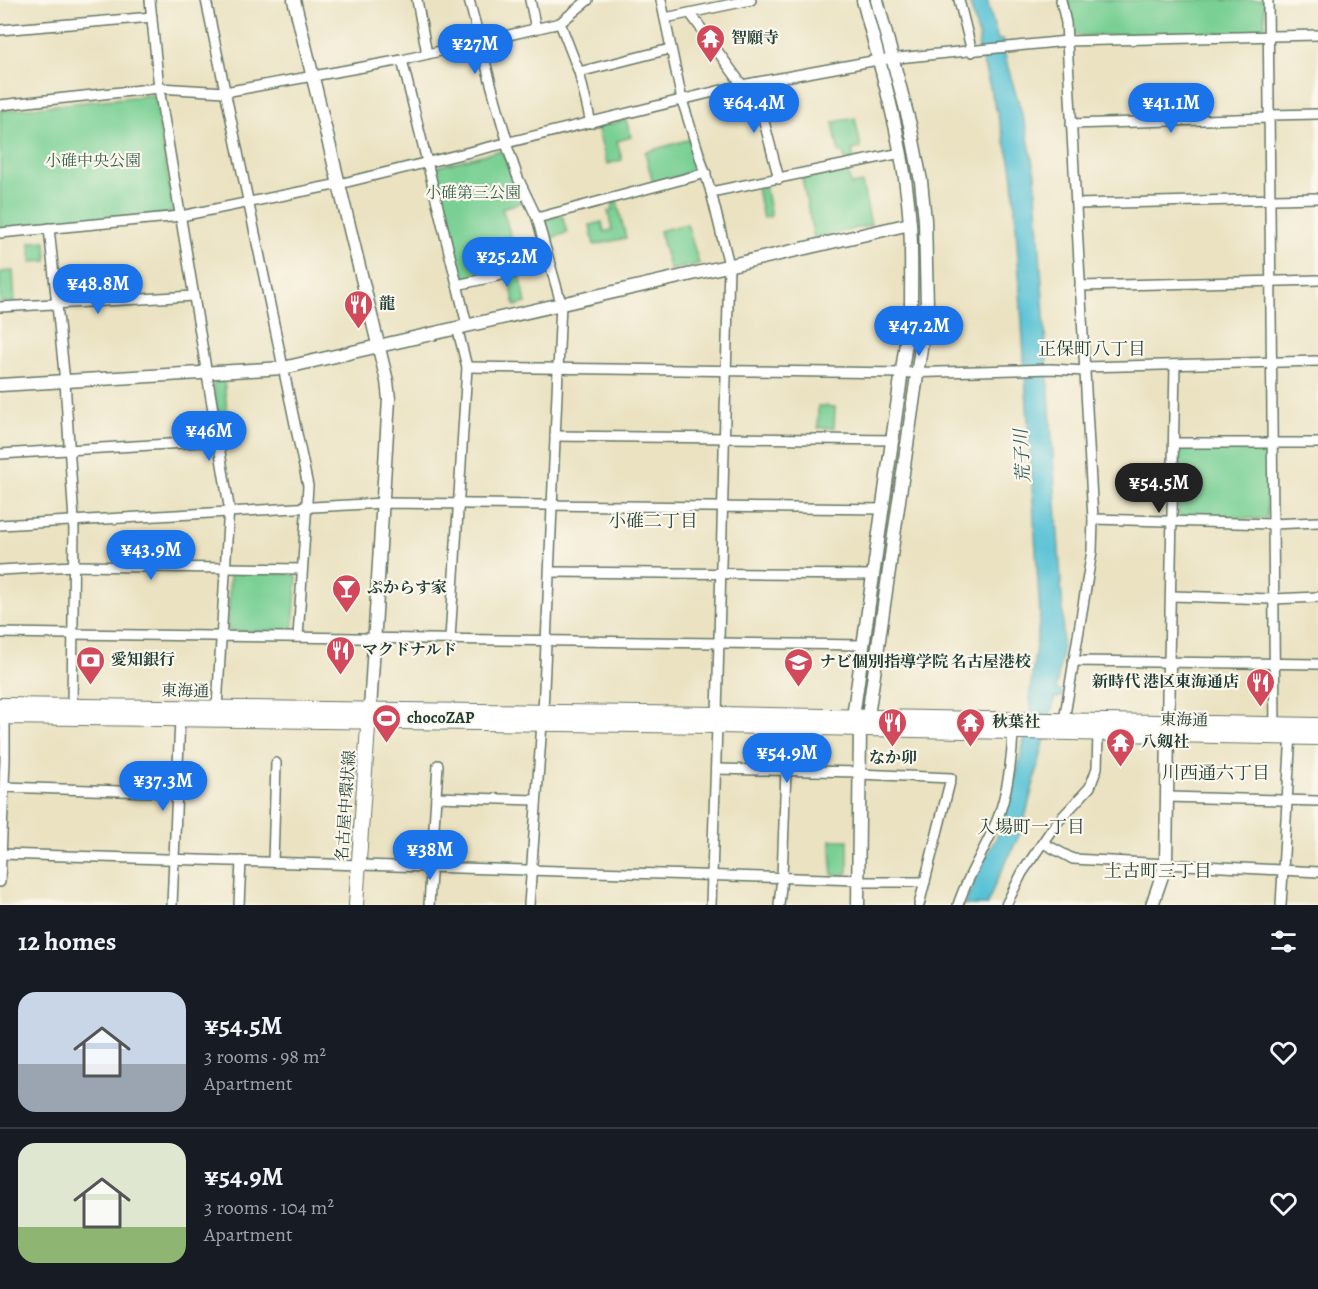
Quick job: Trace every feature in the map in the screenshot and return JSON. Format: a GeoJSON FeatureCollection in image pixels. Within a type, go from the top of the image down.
{"type":"FeatureCollection","features":[{"type":"Feature","properties":{"kind":"main road","name":"東海通"},"geometry":{"type":"LineString","coordinates":[[2,713],[217,708],[369,716]]}},
{"type":"Feature","properties":{"kind":"main road","name":"東海通"},"geometry":{"type":"LineString","coordinates":[[72,712],[180,719],[369,716]]}},
{"type":"Feature","properties":{"kind":"main road"},"geometry":{"type":"LineString","coordinates":[[369,716],[717,720],[1021,728],[1055,725]]}},
{"type":"Feature","properties":{"kind":"main road","name":"名古屋中環状線"},"geometry":{"type":"LineString","coordinates":[[356,905],[369,716]]}},
{"type":"Feature","properties":{"kind":"main road"},"geometry":{"type":"LineString","coordinates":[[856,723],[868,716],[1021,728]]}},
{"type":"Feature","properties":{"kind":"main road","name":"東海通"},"geometry":{"type":"LineString","coordinates":[[1055,725],[1168,730],[1275,731],[1291,731],[1318,725]]}},
{"type":"Feature","properties":{"kind":"main road","name":"東海通"},"geometry":{"type":"LineString","coordinates":[[1055,725],[1098,735],[1168,730]]}},
{"type":"Feature","properties":{"kind":"main road","name":"東海通"},"geometry":{"type":"LineString","coordinates":[[1291,731],[1318,738]]}},
{"type":"Feature","properties":{"kind":"street"},"geometry":{"type":"LineString","coordinates":[[150,0],[159,88],[229,512],[217,708]]}},
{"type":"Feature","properties":{"kind":"street"},"geometry":{"type":"LineString","coordinates":[[206,0],[308,486],[298,637]]}},
{"type":"Feature","properties":{"kind":"street"},"geometry":{"type":"LineString","coordinates":[[294,0],[380,345],[389,399],[369,716]]}},
{"type":"Feature","properties":{"kind":"street"},"geometry":{"type":"LineString","coordinates":[[417,0],[427,54]]}},
{"type":"Feature","properties":{"kind":"street"},"geometry":{"type":"LineString","coordinates":[[469,0],[507,143],[518,178],[537,218],[561,303],[543,717],[530,905]]}},
{"type":"Feature","properties":{"kind":"street"},"geometry":{"type":"LineString","coordinates":[[530,0],[536,29]]}},
{"type":"Feature","properties":{"kind":"street"},"geometry":{"type":"LineString","coordinates":[[0,105],[159,88],[225,92],[313,77],[402,60],[560,23],[588,0]]}},
{"type":"Feature","properties":{"kind":"street"},"geometry":{"type":"LineString","coordinates":[[661,0],[682,100],[706,173],[729,265],[711,905]]}},
{"type":"Feature","properties":{"kind":"street"},"geometry":{"type":"LineString","coordinates":[[664,18],[751,0]]}},
{"type":"Feature","properties":{"kind":"street"},"geometry":{"type":"LineString","coordinates":[[858,905],[859,773],[856,723],[863,645],[911,307],[910,224],[901,153],[863,0]]}},
{"type":"Feature","properties":{"kind":"street"},"geometry":{"type":"LineString","coordinates":[[868,716],[927,306],[925,220],[921,181],[910,125],[877,0]]}},
{"type":"Feature","properties":{"kind":"street"},"geometry":{"type":"LineString","coordinates":[[959,0],[976,52]]}},
{"type":"Feature","properties":{"kind":"street"},"geometry":{"type":"LineString","coordinates":[[1055,725],[1073,661],[1092,551],[1093,519],[1066,23],[1061,0]]}},
{"type":"Feature","properties":{"kind":"street"},"geometry":{"type":"LineString","coordinates":[[1268,0],[1275,731]]}},
{"type":"Feature","properties":{"kind":"street"},"geometry":{"type":"LineString","coordinates":[[690,13],[742,85]]}},
{"type":"Feature","properties":{"kind":"street"},"geometry":{"type":"LineString","coordinates":[[0,30],[152,17]]}},
{"type":"Feature","properties":{"kind":"street"},"geometry":{"type":"LineString","coordinates":[[560,23],[579,72],[591,123]]}},
{"type":"Feature","properties":{"kind":"street"},"geometry":{"type":"LineString","coordinates":[[0,233],[181,216],[339,184],[742,85],[878,60],[976,52],[1067,41],[1318,35]]}},
{"type":"Feature","properties":{"kind":"street"},"geometry":{"type":"LineString","coordinates":[[579,72],[670,49]]}},
{"type":"Feature","properties":{"kind":"street"},"geometry":{"type":"LineString","coordinates":[[402,60],[457,285],[467,367],[450,639]]}},
{"type":"Feature","properties":{"kind":"street"},"geometry":{"type":"LineString","coordinates":[[754,83],[779,179]]}},
{"type":"Feature","properties":{"kind":"street"},"geometry":{"type":"LineString","coordinates":[[1071,124],[1318,114]]}},
{"type":"Feature","properties":{"kind":"street"},"geometry":{"type":"LineString","coordinates":[[711,192],[901,153]]}},
{"type":"Feature","properties":{"kind":"street"},"geometry":{"type":"LineString","coordinates":[[537,218],[706,173]]}},
{"type":"Feature","properties":{"kind":"street"},"geometry":{"type":"LineString","coordinates":[[1076,204],[1318,198]]}},
{"type":"Feature","properties":{"kind":"street"},"geometry":{"type":"LineString","coordinates":[[0,385],[283,368],[910,224]]}},
{"type":"Feature","properties":{"kind":"street"},"geometry":{"type":"LineString","coordinates":[[49,228],[65,381],[74,521],[72,712]]}},
{"type":"Feature","properties":{"kind":"street"},"geometry":{"type":"LineString","coordinates":[[457,285],[551,264]]}},
{"type":"Feature","properties":{"kind":"street"},"geometry":{"type":"LineString","coordinates":[[1080,286],[1318,280]]}},
{"type":"Feature","properties":{"kind":"street"},"geometry":{"type":"LineString","coordinates":[[0,307],[194,296]]}},
{"type":"Feature","properties":{"kind":"street"},"geometry":{"type":"LineString","coordinates":[[467,367],[902,373],[1318,361]]}},
{"type":"Feature","properties":{"kind":"street"},"geometry":{"type":"LineString","coordinates":[[1152,905],[1166,864],[1175,365]]}},
{"type":"Feature","properties":{"kind":"street"},"geometry":{"type":"LineString","coordinates":[[555,436],[892,440]]}},
{"type":"Feature","properties":{"kind":"street"},"geometry":{"type":"LineString","coordinates":[[0,454],[219,441]]}},
{"type":"Feature","properties":{"kind":"street"},"geometry":{"type":"LineString","coordinates":[[1174,443],[1318,443]]}},
{"type":"Feature","properties":{"kind":"street"},"geometry":{"type":"LineString","coordinates":[[0,525],[382,503],[883,509]]}},
{"type":"Feature","properties":{"kind":"street"},"geometry":{"type":"LineString","coordinates":[[1093,519],[1272,524],[1318,522]]}},
{"type":"Feature","properties":{"kind":"street"},"geometry":{"type":"LineString","coordinates":[[0,570],[74,566],[302,569]]}},
{"type":"Feature","properties":{"kind":"street"},"geometry":{"type":"LineString","coordinates":[[550,572],[873,575]]}},
{"type":"Feature","properties":{"kind":"street"},"geometry":{"type":"LineString","coordinates":[[1171,596],[1273,599],[1318,597]]}},
{"type":"Feature","properties":{"kind":"street"},"geometry":{"type":"LineString","coordinates":[[0,633],[863,645]]}},
{"type":"Feature","properties":{"kind":"street"},"geometry":{"type":"LineString","coordinates":[[1073,661],[1318,664]]}},
{"type":"Feature","properties":{"kind":"street"},"geometry":{"type":"LineString","coordinates":[[0,882],[4,787],[2,713]]}},
{"type":"Feature","properties":{"kind":"street"},"geometry":{"type":"LineString","coordinates":[[172,905],[180,719]]}},
{"type":"Feature","properties":{"kind":"street"},"geometry":{"type":"LineString","coordinates":[[958,905],[968,878],[998,817],[1021,728]]}},
{"type":"Feature","properties":{"kind":"street"},"geometry":{"type":"LineString","coordinates":[[1281,905],[1291,731]]}},
{"type":"Feature","properties":{"kind":"street"},"geometry":{"type":"LineString","coordinates":[[1006,905],[1022,873],[1054,826],[1084,796],[1095,778],[1098,735]]}},
{"type":"Feature","properties":{"kind":"street"},"geometry":{"type":"LineString","coordinates":[[273,862],[276,763]]}},
{"type":"Feature","properties":{"kind":"street"},"geometry":{"type":"LineString","coordinates":[[429,905],[438,765]]}},
{"type":"Feature","properties":{"kind":"street"},"geometry":{"type":"LineString","coordinates":[[716,769],[951,778],[919,905]]}},
{"type":"Feature","properties":{"kind":"street"},"geometry":{"type":"LineString","coordinates":[[779,905],[786,770]]}},
{"type":"Feature","properties":{"kind":"street"},"geometry":{"type":"LineString","coordinates":[[4,787],[177,793]]}},
{"type":"Feature","properties":{"kind":"street"},"geometry":{"type":"LineString","coordinates":[[436,797],[536,800]]}},
{"type":"Feature","properties":{"kind":"street"},"geometry":{"type":"LineString","coordinates":[[1167,797],[1318,801]]}},
{"type":"Feature","properties":{"kind":"street"},"geometry":{"type":"LineString","coordinates":[[1043,843],[1073,860],[1318,872]]}},
{"type":"Feature","properties":{"kind":"street"},"geometry":{"type":"LineString","coordinates":[[1,854],[925,882]]}},
{"type":"Feature","properties":{"kind":"street"},"geometry":{"type":"LineString","coordinates":[[239,905],[240,861]]}},
{"type":"Feature","properties":{"kind":"green space"},"geometry":{"type":"Polygon","coordinates":[[[1068,0],[1264,0],[1265,26],[1261,32],[1079,36],[1073,32],[1068,0]]]}},
{"type":"Feature","properties":{"kind":"green space","name":"小碓中央公園"},"geometry":{"type":"Polygon","coordinates":[[[152,95],[155,97],[173,209],[170,214],[0,229],[0,111],[152,95]]]}},
{"type":"Feature","properties":{"kind":"green space"},"geometry":{"type":"Polygon","coordinates":[[[855,118],[861,148],[852,150],[854,159],[845,161],[843,152],[839,153],[833,122],[855,118]]]}},
{"type":"Feature","properties":{"kind":"green space"},"geometry":{"type":"Polygon","coordinates":[[[626,120],[631,137],[617,141],[622,160],[607,164],[597,127],[626,120]]]}},
{"type":"Feature","properties":{"kind":"green space"},"geometry":{"type":"Polygon","coordinates":[[[691,139],[700,167],[698,171],[653,183],[645,152],[691,139]]]}},
{"type":"Feature","properties":{"kind":"green space","name":"小碓第三公園"},"geometry":{"type":"Polygon","coordinates":[[[498,151],[503,154],[523,202],[502,208],[515,249],[504,252],[508,270],[461,280],[433,171],[436,167],[498,151]]]}},
{"type":"Feature","properties":{"kind":"green space"},"geometry":{"type":"Polygon","coordinates":[[[847,168],[851,185],[862,183],[871,225],[814,238],[802,178],[847,168]]]}},
{"type":"Feature","properties":{"kind":"green space"},"geometry":{"type":"Polygon","coordinates":[[[765,186],[771,216],[763,218],[757,188],[765,186]]]}},
{"type":"Feature","properties":{"kind":"green space"},"geometry":{"type":"Polygon","coordinates":[[[617,201],[626,238],[594,245],[590,225],[602,222],[604,232],[612,230],[608,211],[613,210],[612,202],[617,201]]]}},
{"type":"Feature","properties":{"kind":"green space"},"geometry":{"type":"Polygon","coordinates":[[[562,215],[567,233],[547,239],[542,224],[544,220],[562,215]]]}},
{"type":"Feature","properties":{"kind":"green space"},"geometry":{"type":"Polygon","coordinates":[[[687,224],[699,264],[670,270],[659,231],[687,224]]]}},
{"type":"Feature","properties":{"kind":"green space"},"geometry":{"type":"Polygon","coordinates":[[[46,241],[47,261],[31,262],[30,242],[46,241]]]}},
{"type":"Feature","properties":{"kind":"green space"},"geometry":{"type":"Polygon","coordinates":[[[13,271],[15,302],[0,303],[0,272],[13,271]]]}},
{"type":"Feature","properties":{"kind":"green space"},"geometry":{"type":"Polygon","coordinates":[[[520,275],[526,303],[515,306],[509,277],[520,275]]]}},
{"type":"Feature","properties":{"kind":"green space"},"geometry":{"type":"Polygon","coordinates":[[[224,380],[227,411],[218,413],[213,385],[215,381],[224,380]]]}},
{"type":"Feature","properties":{"kind":"green space"},"geometry":{"type":"Polygon","coordinates":[[[818,406],[835,407],[834,428],[818,428],[818,406]]]}},
{"type":"Feature","properties":{"kind":"green space"},"geometry":{"type":"Polygon","coordinates":[[[1180,447],[1262,448],[1267,450],[1266,519],[1181,517],[1178,514],[1180,447]]]}},
{"type":"Feature","properties":{"kind":"green space"},"geometry":{"type":"Polygon","coordinates":[[[234,572],[293,574],[297,577],[293,628],[289,631],[229,631],[227,627],[230,575],[234,572]]]}},
{"type":"Feature","properties":{"kind":"green space"},"geometry":{"type":"Polygon","coordinates":[[[831,840],[848,840],[848,872],[845,875],[832,875],[831,840]]]}},
{"type":"Feature","properties":{"kind":"water"},"geometry":{"type":"Polygon","coordinates":[[[969,0],[987,0],[998,40],[1003,40],[1006,61],[1026,127],[1035,174],[1063,613],[1062,652],[1056,689],[1063,693],[1063,697],[1055,698],[1022,830],[987,905],[964,905],[1001,829],[1018,767],[1031,711],[1029,700],[1040,615],[1013,178],[983,62],[978,57],[979,38],[969,0]]]}},
{"type":"Feature","properties":{"kind":"place","name":"智願寺"},"geometry":{"type":"Point","coordinates":[710,64]}},
{"type":"Feature","properties":{"kind":"place","name":"龍"},"geometry":{"type":"Point","coordinates":[358,330]}},
{"type":"Feature","properties":{"kind":"place","name":"ぷからす家"},"geometry":{"type":"Point","coordinates":[346,614]}},
{"type":"Feature","properties":{"kind":"place","name":"マクドナルド"},"geometry":{"type":"Point","coordinates":[341,676]}},
{"type":"Feature","properties":{"kind":"place","name":"愛知銀行"},"geometry":{"type":"Point","coordinates":[90,686]}},
{"type":"Feature","properties":{"kind":"place","name":"ナビ個別指導学院 名古屋港校"},"geometry":{"type":"Point","coordinates":[799,688]}},
{"type":"Feature","properties":{"kind":"place","name":"新時代 港区東海通店"},"geometry":{"type":"Point","coordinates":[1260,708]}},
{"type":"Feature","properties":{"kind":"place","name":"chocoZAP"},"geometry":{"type":"Point","coordinates":[386,744]}},
{"type":"Feature","properties":{"kind":"place","name":"なか卯"},"geometry":{"type":"Point","coordinates":[893,748]}},
{"type":"Feature","properties":{"kind":"place","name":"秋葉社"},"geometry":{"type":"Point","coordinates":[971,748]}},
{"type":"Feature","properties":{"kind":"place","name":"八剱社"},"geometry":{"type":"Point","coordinates":[1120,768]}},
{"type":"Feature","properties":{"kind":"district","name":"正保町八丁目"},"geometry":{"type":"Point","coordinates":[1092,349]}},
{"type":"Feature","properties":{"kind":"district","name":"小碓二丁目"},"geometry":{"type":"Point","coordinates":[653,521]}},
{"type":"Feature","properties":{"kind":"district","name":"川西通六丁目"},"geometry":{"type":"Point","coordinates":[1216,773]}},
{"type":"Feature","properties":{"kind":"district","name":"入場町一丁目"},"geometry":{"type":"Point","coordinates":[1031,827]}},
{"type":"Feature","properties":{"kind":"district","name":"土古町三丁目"},"geometry":{"type":"Point","coordinates":[1158,871]}},
{"type":"Feature","properties":{"kind":"water label","name":"荒子川"},"geometry":{"type":"Point","coordinates":[1022,456]}}]}
